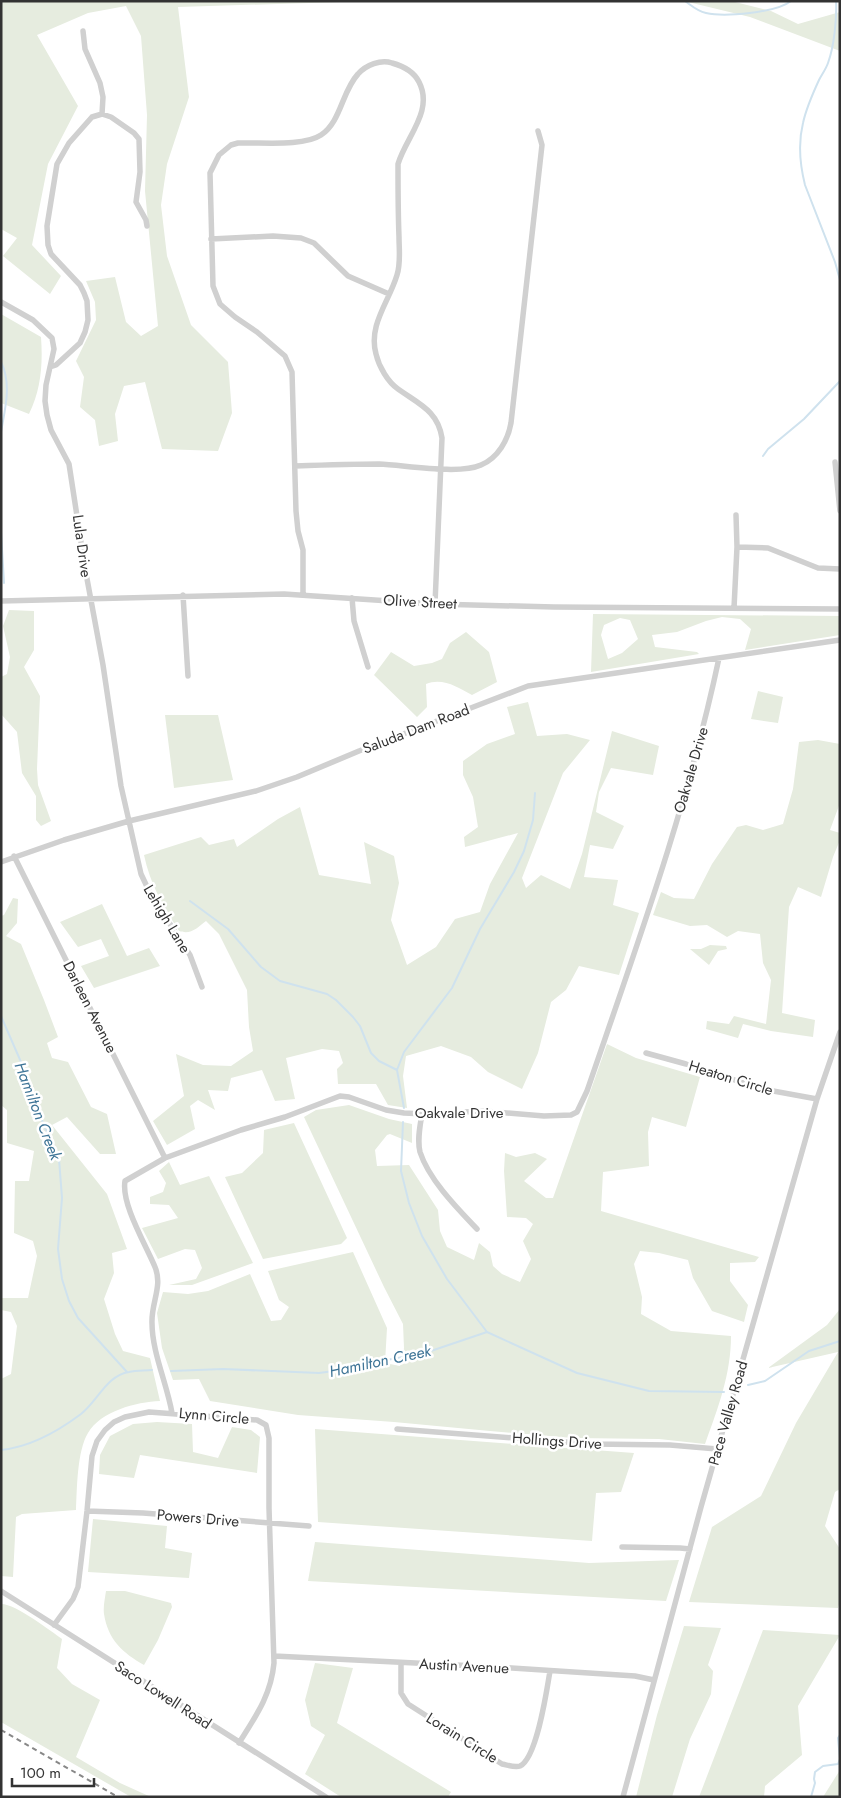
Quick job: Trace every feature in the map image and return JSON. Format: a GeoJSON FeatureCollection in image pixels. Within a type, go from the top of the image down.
{"type":"FeatureCollection","features":[{"type":"Feature","properties":{"kind":"street"},"geometry":{"type":"LineString","coordinates":[[83,31],[85,50],[100,83],[103,98],[102,114]]}},
{"type":"Feature","properties":{"kind":"street"},"geometry":{"type":"LineString","coordinates":[[303,595],[304,567],[296,511],[292,372],[285,356],[220,304],[213,286],[210,173],[219,155],[238,142],[304,142],[320,136],[332,123],[356,75],[380,62],[395,63],[411,72],[418,80],[424,102],[418,121],[398,164],[399,267],[376,324],[374,342],[375,354],[380,365],[396,388],[430,411],[437,419],[441,429],[435,604]]}},
{"type":"Feature","properties":{"kind":"street"},"geometry":{"type":"LineString","coordinates":[[50,367],[80,343],[86,332],[88,320],[87,301],[84,293],[80,285],[52,254],[48,245],[49,206],[57,164],[69,143],[92,116],[102,114],[111,116],[139,139],[140,172],[136,202],[146,220],[146,226]]}},
{"type":"Feature","properties":{"kind":"street"},"geometry":{"type":"LineString","coordinates":[[295,466],[379,464],[441,469],[471,468],[492,459],[509,435],[542,145],[538,131]]}},
{"type":"Feature","properties":{"kind":"street"},"geometry":{"type":"LineString","coordinates":[[211,239],[273,236],[301,238],[314,243],[348,276],[389,294]]}},
{"type":"Feature","properties":{"kind":"street","name":"Lula Drive"},"geometry":{"type":"LineString","coordinates":[[1,302],[33,320],[52,338],[54,349],[45,401],[47,415],[51,430],[69,464],[129,821]]}},
{"type":"Feature","properties":{"kind":"street"},"geometry":{"type":"LineString","coordinates":[[835,462],[840,511]]}},
{"type":"Feature","properties":{"kind":"street"},"geometry":{"type":"LineString","coordinates":[[734,608],[737,547],[736,515]]}},
{"type":"Feature","properties":{"kind":"street"},"geometry":{"type":"LineString","coordinates":[[737,547],[768,548],[818,568],[840,569]]}},
{"type":"Feature","properties":{"kind":"street","name":"Olive Street"},"geometry":{"type":"LineString","coordinates":[[1,601],[303,595],[435,604],[840,609]]}},
{"type":"Feature","properties":{"kind":"street"},"geometry":{"type":"LineString","coordinates":[[183,596],[188,676]]}},
{"type":"Feature","properties":{"kind":"street"},"geometry":{"type":"LineString","coordinates":[[352,598],[354,621],[368,667]]}},
{"type":"Feature","properties":{"kind":"street","name":"Saluda Dam Road"},"geometry":{"type":"LineString","coordinates":[[1,862],[14,856],[129,821],[256,791],[289,780],[528,686],[840,640]]}},
{"type":"Feature","properties":{"kind":"street","name":"Oakvale Drive"},"geometry":{"type":"LineString","coordinates":[[172,1413],[169,1392],[153,1337],[152,1323],[158,1282],[155,1269],[138,1233],[124,1186],[125,1181],[165,1158],[241,1130],[285,1118],[330,1098],[340,1096],[349,1097],[386,1110],[422,1114],[483,1111],[544,1116],[571,1115],[577,1112],[582,1104],[665,858],[707,713],[719,658]]}},
{"type":"Feature","properties":{"kind":"street","name":"Lehigh Lane"},"geometry":{"type":"LineString","coordinates":[[129,821],[141,874],[150,894],[190,955],[202,987]]}},
{"type":"Feature","properties":{"kind":"street","name":"Darleen Avenue"},"geometry":{"type":"LineString","coordinates":[[14,856],[165,1158]]}},
{"type":"Feature","properties":{"kind":"street","name":"Pace Valley Road"},"geometry":{"type":"LineString","coordinates":[[623,1797],[717,1449],[817,1100],[840,1032]]}},
{"type":"Feature","properties":{"kind":"street","name":"Heaton Circle"},"geometry":{"type":"LineString","coordinates":[[646,1053],[762,1089],[817,1100]]}},
{"type":"Feature","properties":{"kind":"street"},"geometry":{"type":"LineString","coordinates":[[422,1114],[419,1139],[420,1152],[446,1197],[478,1229]]}},
{"type":"Feature","properties":{"kind":"street","name":"Lynn Circle"},"geometry":{"type":"LineString","coordinates":[[54,1625],[73,1598],[78,1587],[92,1456],[97,1440],[105,1430],[114,1422],[124,1417],[149,1412],[257,1420],[266,1425],[270,1438],[273,1675],[265,1701],[239,1743]]}},
{"type":"Feature","properties":{"kind":"street","name":"Hollings Drive"},"geometry":{"type":"LineString","coordinates":[[397,1429],[592,1444],[670,1445],[717,1449]]}},
{"type":"Feature","properties":{"kind":"street","name":"Powers Drive"},"geometry":{"type":"LineString","coordinates":[[87,1510],[309,1526]]}},
{"type":"Feature","properties":{"kind":"street"},"geometry":{"type":"LineString","coordinates":[[622,1547],[690,1549]]}},
{"type":"Feature","properties":{"kind":"street","name":"Saco Lowell Road"},"geometry":{"type":"LineString","coordinates":[[1,1591],[326,1797]]}},
{"type":"Feature","properties":{"kind":"street","name":"Austin Avenue"},"geometry":{"type":"LineString","coordinates":[[274,1656],[635,1676],[654,1680]]}},
{"type":"Feature","properties":{"kind":"street","name":"Lorain Circle"},"geometry":{"type":"LineString","coordinates":[[400,1662],[401,1692],[408,1704],[502,1764],[512,1766],[520,1766],[525,1762],[530,1752],[546,1704],[550,1672]]}},
{"type":"Feature","properties":{"kind":"shaded area"},"geometry":{"type":"Polygon","coordinates":[[[1,1],[373,1],[178,7],[189,97],[167,164],[161,205],[167,256],[191,325],[228,362],[232,413],[218,451],[162,449],[145,382],[124,386],[115,414],[118,441],[99,446],[95,420],[80,407],[84,377],[76,361],[96,320],[95,302],[86,281],[115,277],[126,322],[141,336],[158,326],[145,191],[147,115],[141,36],[126,6],[88,13],[37,35],[78,106],[48,164],[32,245],[61,276],[50,294],[3,256],[17,238],[1,229],[1,1]]]}},
{"type":"Feature","properties":{"kind":"shaded area"},"geometry":{"type":"Polygon","coordinates":[[[684,1],[731,1],[771,11],[798,24],[840,12],[840,51],[750,17],[684,1]]]}},
{"type":"Feature","properties":{"kind":"shaded area"},"geometry":{"type":"Polygon","coordinates":[[[1,314],[41,337],[40,377],[36,396],[29,414],[1,403],[1,314]]]}},
{"type":"Feature","properties":{"kind":"shaded area"},"geometry":{"type":"Polygon","coordinates":[[[9,610],[34,611],[34,650],[24,667],[40,696],[38,785],[51,821],[41,826],[36,820],[36,796],[22,773],[17,732],[1,714],[1,677],[7,674],[10,657],[3,626],[9,610]]]}},
{"type":"Feature","properties":{"kind":"shaded area"},"geometry":{"type":"Polygon","coordinates":[[[593,614],[840,616],[840,635],[745,650],[751,629],[740,619],[722,617],[677,632],[652,635],[655,647],[697,652],[699,654],[591,672],[593,614]],[[620,618],[604,625],[601,635],[608,659],[622,653],[638,639],[630,620],[620,618]]]}},
{"type":"Feature","properties":{"kind":"shaded area"},"geometry":{"type":"Polygon","coordinates":[[[466,632],[489,652],[497,682],[472,695],[444,682],[426,684],[427,707],[417,717],[374,675],[391,652],[414,666],[442,659],[450,643],[466,632]]]}},
{"type":"Feature","properties":{"kind":"shaded area"},"geometry":{"type":"Polygon","coordinates":[[[758,691],[783,697],[778,723],[751,719],[758,691]]]}},
{"type":"Feature","properties":{"kind":"shaded area"},"geometry":{"type":"Polygon","coordinates":[[[528,702],[537,736],[567,734],[590,740],[563,773],[522,878],[526,888],[541,875],[570,889],[582,854],[612,731],[659,746],[653,775],[611,768],[599,792],[596,812],[624,826],[613,849],[590,845],[584,877],[618,880],[613,905],[639,913],[619,975],[579,966],[566,990],[551,1002],[538,1053],[522,1089],[488,1072],[471,1057],[441,1046],[406,1056],[403,1076],[407,1108],[388,1105],[376,1084],[338,1084],[337,1069],[343,1063],[339,1051],[322,1049],[286,1058],[295,1099],[275,1101],[262,1070],[231,1078],[228,1091],[208,1090],[215,1110],[198,1100],[190,1106],[195,1129],[167,1145],[153,1121],[184,1096],[176,1054],[203,1065],[231,1066],[253,1051],[249,1027],[247,990],[219,934],[206,921],[190,931],[179,931],[158,894],[144,855],[201,837],[209,845],[234,839],[237,847],[278,819],[300,807],[319,875],[371,884],[364,842],[394,856],[399,883],[391,920],[407,965],[436,947],[455,919],[480,912],[490,884],[518,833],[465,847],[464,837],[478,827],[473,797],[463,775],[463,761],[487,744],[515,734],[507,707],[528,702]]]}},
{"type":"Feature","properties":{"kind":"shaded area"},"geometry":{"type":"Polygon","coordinates":[[[165,715],[218,715],[233,780],[174,788],[165,715]]]}},
{"type":"Feature","properties":{"kind":"shaded area"},"geometry":{"type":"Polygon","coordinates":[[[818,740],[840,744],[840,803],[830,830],[840,833],[840,840],[821,897],[798,887],[789,907],[782,1013],[815,1020],[813,1037],[771,1031],[743,1024],[738,1038],[706,1029],[707,1021],[729,1024],[734,1016],[766,1024],[771,980],[763,963],[760,934],[738,931],[727,937],[707,925],[690,926],[653,915],[661,892],[674,898],[694,899],[712,864],[737,827],[746,825],[763,830],[783,824],[793,789],[799,742],[818,740]]]}},
{"type":"Feature","properties":{"kind":"shaded area"},"geometry":{"type":"Polygon","coordinates":[[[13,898],[18,899],[17,923],[6,936],[21,944],[58,1037],[47,1043],[52,1058],[68,1062],[91,1107],[107,1114],[116,1154],[100,1154],[67,1117],[52,1125],[107,1194],[127,1249],[112,1253],[114,1273],[104,1299],[115,1334],[123,1351],[150,1358],[160,1401],[140,1403],[120,1409],[110,1413],[94,1425],[84,1441],[82,1450],[78,1470],[76,1510],[22,1514],[16,1517],[13,1577],[1,1576],[1,1379],[11,1374],[17,1326],[11,1312],[1,1310],[1,1298],[28,1298],[37,1256],[33,1241],[14,1233],[15,1181],[29,1181],[34,1151],[7,1143],[7,1110],[1,1105],[1,916],[4,915],[13,898]]]}},
{"type":"Feature","properties":{"kind":"shaded area"},"geometry":{"type":"Polygon","coordinates":[[[102,904],[127,956],[149,948],[160,966],[94,988],[81,966],[109,956],[101,939],[78,947],[60,922],[102,904]]]}},
{"type":"Feature","properties":{"kind":"shaded area"},"geometry":{"type":"Polygon","coordinates":[[[710,945],[726,946],[727,949],[718,951],[709,965],[690,949],[701,949],[710,945]]]}},
{"type":"Feature","properties":{"kind":"shaded area"},"geometry":{"type":"Polygon","coordinates":[[[607,1044],[636,1058],[700,1077],[686,1127],[652,1117],[648,1132],[649,1166],[603,1172],[601,1211],[759,1257],[755,1262],[730,1263],[730,1281],[748,1305],[744,1322],[712,1311],[693,1278],[688,1260],[659,1253],[640,1251],[634,1264],[642,1297],[641,1314],[671,1331],[731,1336],[726,1377],[705,1444],[659,1439],[573,1438],[298,1415],[210,1401],[199,1379],[173,1380],[162,1348],[157,1313],[163,1292],[188,1294],[208,1291],[250,1274],[271,1321],[281,1320],[289,1307],[279,1300],[268,1271],[353,1252],[387,1328],[385,1363],[400,1366],[404,1348],[403,1324],[304,1117],[316,1110],[349,1105],[389,1119],[412,1124],[412,1143],[390,1134],[387,1135],[375,1150],[377,1166],[409,1165],[438,1210],[440,1231],[447,1247],[474,1260],[479,1243],[490,1252],[493,1266],[502,1274],[520,1282],[531,1259],[523,1241],[533,1224],[526,1218],[507,1217],[504,1171],[505,1153],[516,1157],[535,1153],[547,1159],[524,1181],[546,1198],[553,1198],[607,1044]]]}},
{"type":"Feature","properties":{"kind":"shaded area"},"geometry":{"type":"Polygon","coordinates":[[[294,1123],[347,1238],[341,1244],[263,1259],[225,1177],[242,1173],[263,1153],[264,1130],[294,1123]]]}},
{"type":"Feature","properties":{"kind":"shaded area"},"geometry":{"type":"Polygon","coordinates":[[[169,1162],[180,1185],[209,1176],[253,1263],[192,1285],[169,1285],[196,1279],[202,1268],[195,1250],[185,1249],[158,1259],[142,1228],[178,1218],[169,1205],[150,1204],[150,1197],[163,1192],[166,1183],[159,1171],[169,1162]]]}},
{"type":"Feature","properties":{"kind":"shaded area"},"geometry":{"type":"Polygon","coordinates":[[[840,1309],[840,1489],[835,1492],[825,1526],[840,1549],[840,1601],[838,1608],[689,1602],[712,1527],[761,1496],[796,1423],[838,1352],[768,1368],[827,1325],[840,1309]]]}},
{"type":"Feature","properties":{"kind":"shaded area"},"geometry":{"type":"Polygon","coordinates":[[[157,1422],[192,1424],[193,1452],[218,1458],[232,1427],[251,1430],[260,1437],[257,1473],[140,1455],[134,1478],[99,1474],[100,1455],[110,1436],[133,1424],[157,1422]]]}},
{"type":"Feature","properties":{"kind":"shaded area"},"geometry":{"type":"Polygon","coordinates":[[[315,1429],[634,1453],[621,1492],[596,1493],[592,1541],[318,1522],[315,1429]]]}},
{"type":"Feature","properties":{"kind":"shaded area"},"geometry":{"type":"Polygon","coordinates":[[[93,1519],[167,1526],[165,1548],[192,1553],[189,1578],[88,1572],[93,1519]]]}},
{"type":"Feature","properties":{"kind":"shaded area"},"geometry":{"type":"Polygon","coordinates":[[[315,1542],[589,1563],[679,1560],[666,1601],[308,1581],[315,1542]]]}},
{"type":"Feature","properties":{"kind":"shaded area"},"geometry":{"type":"Polygon","coordinates":[[[106,1591],[125,1591],[171,1603],[172,1607],[158,1640],[144,1665],[129,1656],[118,1645],[109,1631],[104,1611],[106,1591]]]}},
{"type":"Feature","properties":{"kind":"shaded area"},"geometry":{"type":"Polygon","coordinates":[[[1,1604],[23,1613],[62,1639],[57,1668],[72,1684],[100,1700],[76,1757],[120,1783],[151,1797],[131,1797],[1,1722],[1,1604]]]}},
{"type":"Feature","properties":{"kind":"shaded area"},"geometry":{"type":"Polygon","coordinates":[[[684,1626],[721,1628],[708,1665],[713,1671],[711,1694],[690,1739],[672,1797],[636,1797],[657,1715],[684,1626]]]}},
{"type":"Feature","properties":{"kind":"shaded area"},"geometry":{"type":"Polygon","coordinates":[[[763,1630],[840,1635],[798,1706],[802,1755],[765,1786],[764,1797],[699,1797],[763,1630]]]}},
{"type":"Feature","properties":{"kind":"shaded area"},"geometry":{"type":"Polygon","coordinates":[[[315,1663],[353,1668],[337,1723],[451,1792],[448,1797],[341,1797],[305,1774],[325,1735],[311,1726],[305,1700],[315,1663]]]}},
{"type":"Feature","properties":{"kind":"shaded area"},"geometry":{"type":"Polygon","coordinates":[[[840,1770],[840,1797],[823,1797],[840,1770]]]}},
{"type":"Feature","properties":{"kind":"waterway"},"geometry":{"type":"LineString","coordinates":[[685,1],[703,12],[714,14],[762,11],[791,1]]}},
{"type":"Feature","properties":{"kind":"waterway"},"geometry":{"type":"LineString","coordinates":[[836,1],[835,32],[832,49],[806,112],[801,131],[800,146],[805,185],[835,262],[840,280]]}},
{"type":"Feature","properties":{"kind":"waterway"},"geometry":{"type":"LineString","coordinates":[[1,362],[7,388],[1,432]]}},
{"type":"Feature","properties":{"kind":"waterway"},"geometry":{"type":"LineString","coordinates":[[763,456],[768,449],[804,419],[840,381]]}},
{"type":"Feature","properties":{"kind":"waterway"},"geometry":{"type":"LineString","coordinates":[[1,532],[4,583]]}},
{"type":"Feature","properties":{"kind":"waterway"},"geometry":{"type":"LineString","coordinates":[[404,1108],[397,1070],[404,1052],[452,988],[480,929],[514,872],[524,851],[533,820],[535,793]]}},
{"type":"Feature","properties":{"kind":"waterway"},"geometry":{"type":"LineString","coordinates":[[190,901],[228,929],[261,967],[280,981],[327,994],[336,1000],[360,1026],[371,1053],[379,1061],[397,1070]]}},
{"type":"Feature","properties":{"kind":"waterway","name":"Hamilton Creek"},"geometry":{"type":"LineString","coordinates":[[1,1016],[21,1062],[36,1107],[59,1159],[62,1198],[58,1249],[62,1279],[69,1301],[78,1318],[127,1372]]}},
{"type":"Feature","properties":{"kind":"waterway","name":"Hamilton Creek"},"geometry":{"type":"LineString","coordinates":[[403,1122],[401,1171],[409,1203],[422,1236],[447,1279],[487,1332],[577,1373],[649,1391],[724,1392]]}},
{"type":"Feature","properties":{"kind":"waterway","name":"Hamilton Creek"},"geometry":{"type":"LineString","coordinates":[[171,1371],[223,1369],[319,1373],[356,1368],[370,1363],[419,1355],[487,1332]]}},
{"type":"Feature","properties":{"kind":"waterway","name":"Hamilton Creek"},"geometry":{"type":"LineString","coordinates":[[748,1385],[765,1381],[809,1351],[840,1341]]}},
{"type":"Feature","properties":{"kind":"waterway"},"geometry":{"type":"LineString","coordinates":[[1,1450],[23,1446],[63,1427],[87,1409],[108,1383],[121,1374],[132,1371],[152,1370]]}},
{"type":"Feature","properties":{"kind":"waterway"},"geometry":{"type":"LineString","coordinates":[[811,1797],[815,1783],[815,1772],[823,1766],[838,1764],[840,1759],[838,1738],[840,1735]]}},
{"type":"Feature","properties":{"kind":"railway"},"geometry":{"type":"LineString","coordinates":[[1,1730],[118,1797]]}}]}
